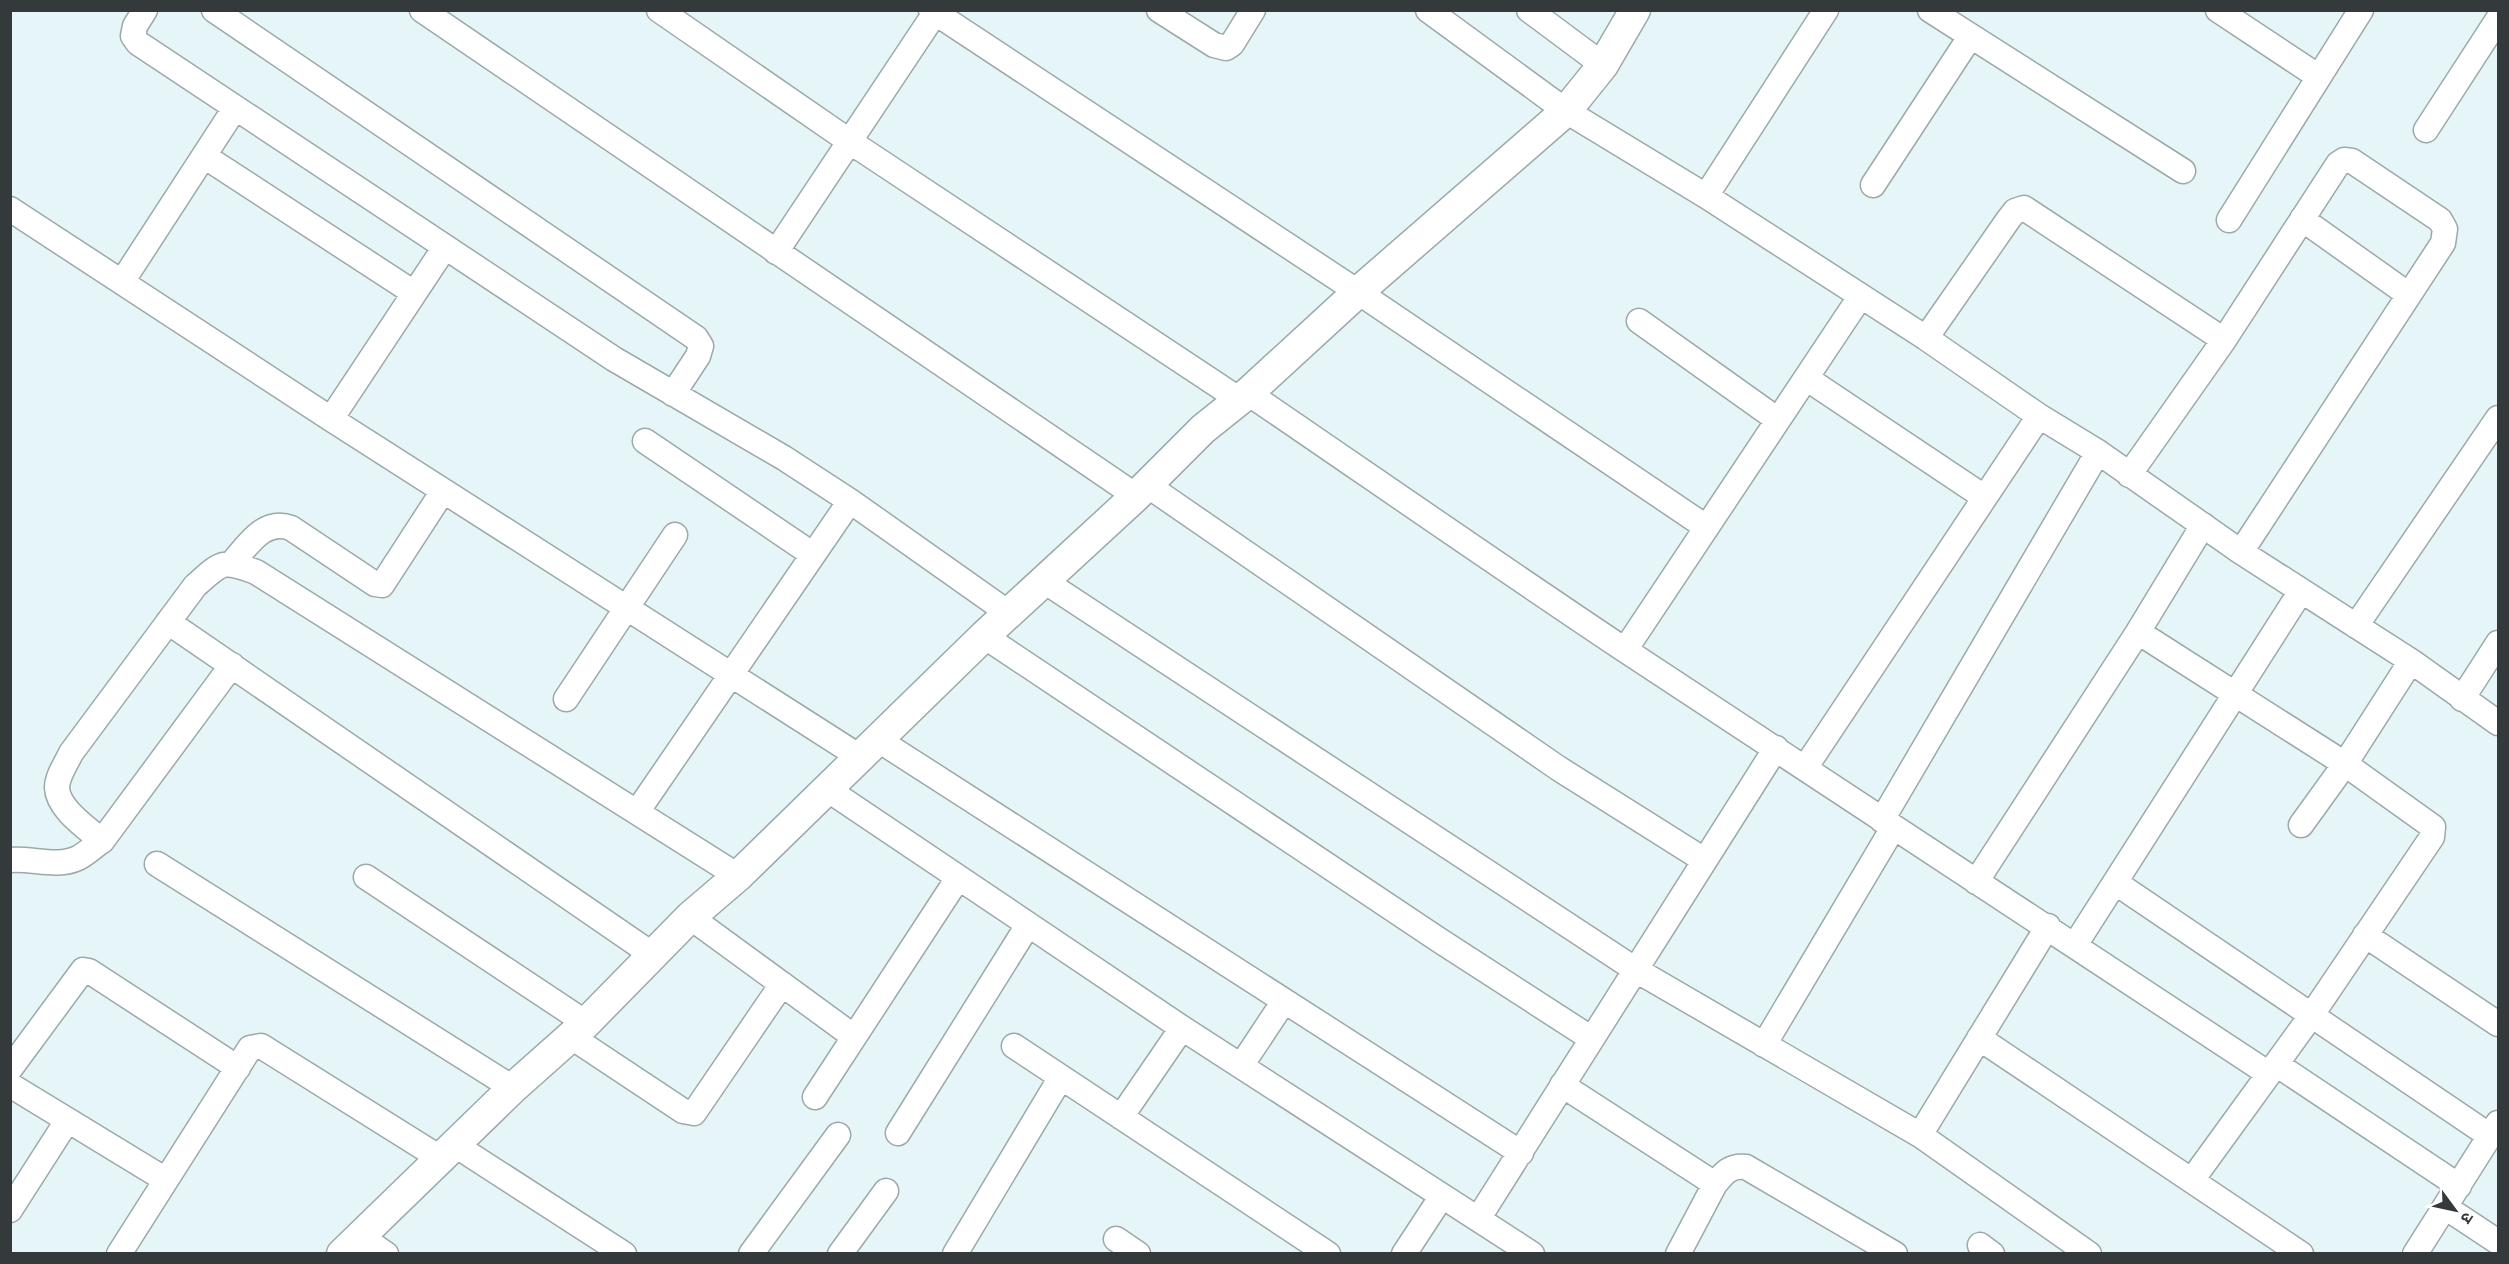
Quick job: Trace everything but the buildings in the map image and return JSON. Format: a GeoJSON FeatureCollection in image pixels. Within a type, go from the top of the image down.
{"type":"FeatureCollection","features":[{"type":"Feature","properties":{"kind":"street"},"geometry":{"type":"LineString","coordinates":[[145,10],[135,26],[133,36],[138,43],[605,353],[784,458],[850,501],[1010,614]]}},
{"type":"Feature","properties":{"kind":"street"},"geometry":{"type":"LineString","coordinates":[[214,10],[696,338],[701,346],[698,356],[673,394]]}},
{"type":"Feature","properties":{"kind":"street"},"geometry":{"type":"LineString","coordinates":[[422,10],[776,252],[1141,490],[1558,768],[1704,860]]}},
{"type":"Feature","properties":{"kind":"street"},"geometry":{"type":"LineString","coordinates":[[659,10],[849,141],[1244,397],[1888,824],[2075,945],[2459,1186]]}},
{"type":"Feature","properties":{"kind":"street"},"geometry":{"type":"LineString","coordinates":[[1160,10],[1214,45],[1226,48],[1232,44],[1253,10]]}},
{"type":"Feature","properties":{"kind":"street"},"geometry":{"type":"LineString","coordinates":[[1428,10],[1566,111],[1706,196],[1926,338],[2039,416],[2098,452],[2241,552],[2411,661],[2499,723]]}},
{"type":"Feature","properties":{"kind":"street"},"geometry":{"type":"LineString","coordinates":[[1528,10],[1603,65]]}},
{"type":"Feature","properties":{"kind":"street"},"geometry":{"type":"LineString","coordinates":[[351,1245],[513,1088],[578,1029],[690,917],[738,876],[984,636],[1010,614],[1203,429],[1244,397],[1358,292],[1566,111],[1603,65],[1635,10]]}},
{"type":"Feature","properties":{"kind":"street"},"geometry":{"type":"LineString","coordinates":[[1706,196],[1826,10]]}},
{"type":"Feature","properties":{"kind":"street"},"geometry":{"type":"LineString","coordinates":[[1930,10],[2182,171]]}},
{"type":"Feature","properties":{"kind":"street"},"geometry":{"type":"LineString","coordinates":[[2218,10],[2319,77]]}},
{"type":"Feature","properties":{"kind":"street"},"geometry":{"type":"LineString","coordinates":[[2229,220],[2361,10]]}},
{"type":"Feature","properties":{"kind":"street"},"geometry":{"type":"LineString","coordinates":[[776,252],[934,11],[1358,292],[1706,527]]}},
{"type":"Feature","properties":{"kind":"street"},"geometry":{"type":"LineString","coordinates":[[2426,130],[2499,19]]}},
{"type":"Feature","properties":{"kind":"street"},"geometry":{"type":"LineString","coordinates":[[1873,185],[1970,37]]}},
{"type":"Feature","properties":{"kind":"street"},"geometry":{"type":"LineString","coordinates":[[122,282],[235,108]]}},
{"type":"Feature","properties":{"kind":"street"},"geometry":{"type":"LineString","coordinates":[[204,156],[414,293]]}},
{"type":"Feature","properties":{"kind":"street"},"geometry":{"type":"LineString","coordinates":[[2129,475],[2224,340],[2338,164],[2344,160],[2352,161],[2440,220],[2445,229],[2443,243],[2241,552]]}},
{"type":"Feature","properties":{"kind":"street"},"geometry":{"type":"LineString","coordinates":[[1926,338],[2008,220],[2015,211],[2024,208],[2224,340]]}},
{"type":"Feature","properties":{"kind":"street"},"geometry":{"type":"LineString","coordinates":[[10,209],[330,419],[728,675],[868,748],[1284,1001],[1521,1153]]}},
{"type":"Feature","properties":{"kind":"street"},"geometry":{"type":"LineString","coordinates":[[2302,219],[2409,295]]}},
{"type":"Feature","properties":{"kind":"street"},"geometry":{"type":"LineString","coordinates":[[330,419],[445,247]]}},
{"type":"Feature","properties":{"kind":"street"},"geometry":{"type":"LineString","coordinates":[[1625,650],[1860,297]]}},
{"type":"Feature","properties":{"kind":"street"},"geometry":{"type":"LineString","coordinates":[[1639,321],[1778,420]]}},
{"type":"Feature","properties":{"kind":"street"},"geometry":{"type":"LineString","coordinates":[[1806,378],[1984,497]]}},
{"type":"Feature","properties":{"kind":"street"},"geometry":{"type":"LineString","coordinates":[[1805,768],[2039,416]]}},
{"type":"Feature","properties":{"kind":"street"},"geometry":{"type":"LineString","coordinates":[[2356,626],[2499,418]]}},
{"type":"Feature","properties":{"kind":"street"},"geometry":{"type":"LineString","coordinates":[[645,441],[812,554]]}},
{"type":"Feature","properties":{"kind":"street"},"geometry":{"type":"LineString","coordinates":[[1764,1045],[2098,452]]}},
{"type":"Feature","properties":{"kind":"street"},"geometry":{"type":"LineString","coordinates":[[102,841],[61,802],[57,788],[60,774],[71,753],[195,585],[215,568],[232,563],[258,533],[281,524],[291,528],[375,584],[382,585],[443,491]]}},
{"type":"Feature","properties":{"kind":"street"},"geometry":{"type":"LineString","coordinates":[[636,812],[728,675],[850,501]]}},
{"type":"Feature","properties":{"kind":"street"},"geometry":{"type":"LineString","coordinates":[[1977,882],[2138,632],[2203,525]]}},
{"type":"Feature","properties":{"kind":"street"},"geometry":{"type":"LineString","coordinates":[[566,699],[675,535]]}},
{"type":"Feature","properties":{"kind":"street"},"geometry":{"type":"LineString","coordinates":[[232,563],[256,572],[738,876]]}},
{"type":"Feature","properties":{"kind":"street"},"geometry":{"type":"LineString","coordinates":[[1044,581],[1636,970],[1920,1136],[2089,1254]]}},
{"type":"Feature","properties":{"kind":"street"},"geometry":{"type":"LineString","coordinates":[[2075,945],[2301,591]]}},
{"type":"Feature","properties":{"kind":"street"},"geometry":{"type":"LineString","coordinates":[[168,622],[653,955]]}},
{"type":"Feature","properties":{"kind":"street"},"geometry":{"type":"LineString","coordinates":[[2138,632],[2345,764],[2433,827],[2432,837],[2311,1016],[2192,1180]]}},
{"type":"Feature","properties":{"kind":"street"},"geometry":{"type":"LineString","coordinates":[[984,636],[1592,1040]]}},
{"type":"Feature","properties":{"kind":"street"},"geometry":{"type":"LineString","coordinates":[[2462,699],[2499,643]]}},
{"type":"Feature","properties":{"kind":"street"},"geometry":{"type":"LineString","coordinates":[[2301,825],[2345,764],[2411,661]]}},
{"type":"Feature","properties":{"kind":"street"},"geometry":{"type":"LineString","coordinates":[[10,860],[57,863],[78,858],[102,841],[232,665]]}},
{"type":"Feature","properties":{"kind":"street"},"geometry":{"type":"LineString","coordinates":[[1478,1219],[1776,748]]}},
{"type":"Feature","properties":{"kind":"street"},"geometry":{"type":"LineString","coordinates":[[827,789],[1182,1028],[1532,1254]]}},
{"type":"Feature","properties":{"kind":"street"},"geometry":{"type":"LineString","coordinates":[[157,864],[513,1088]]}},
{"type":"Feature","properties":{"kind":"street"},"geometry":{"type":"LineString","coordinates":[[366,877],[578,1029],[683,1111],[694,1113],[782,984]]}},
{"type":"Feature","properties":{"kind":"street"},"geometry":{"type":"LineString","coordinates":[[815,1097],[958,878]]}},
{"type":"Feature","properties":{"kind":"street"},"geometry":{"type":"LineString","coordinates":[[2116,883],[2311,1016],[2494,1129],[2415,1254]]}},
{"type":"Feature","properties":{"kind":"street"},"geometry":{"type":"LineString","coordinates":[[690,917],[853,1036]]}},
{"type":"Feature","properties":{"kind":"street"},"geometry":{"type":"LineString","coordinates":[[898,1133],[1028,925]]}},
{"type":"Feature","properties":{"kind":"street"},"geometry":{"type":"LineString","coordinates":[[1920,1136],[2048,926]]}},
{"type":"Feature","properties":{"kind":"street"},"geometry":{"type":"LineString","coordinates":[[2365,935],[2496,1016]]}},
{"type":"Feature","properties":{"kind":"street"},"geometry":{"type":"LineString","coordinates":[[10,1069],[83,970],[89,971],[238,1068]]}},
{"type":"Feature","properties":{"kind":"street"},"geometry":{"type":"LineString","coordinates":[[1241,1066],[1284,1001]]}},
{"type":"Feature","properties":{"kind":"street"},"geometry":{"type":"LineString","coordinates":[[1121,1117],[1182,1028]]}},
{"type":"Feature","properties":{"kind":"street"},"geometry":{"type":"LineString","coordinates":[[1979,1038],[2301,1254]]}},
{"type":"Feature","properties":{"kind":"street"},"geometry":{"type":"LineString","coordinates":[[119,1254],[250,1048],[261,1046],[624,1254]]}},
{"type":"Feature","properties":{"kind":"street"},"geometry":{"type":"LineString","coordinates":[[1014,1046],[1328,1254]]}},
{"type":"Feature","properties":{"kind":"street"},"geometry":{"type":"LineString","coordinates":[[955,1254],[1060,1077]]}},
{"type":"Feature","properties":{"kind":"street"},"geometry":{"type":"LineString","coordinates":[[10,1085],[166,1180]]}},
{"type":"Feature","properties":{"kind":"street"},"geometry":{"type":"LineString","coordinates":[[1562,1085],[1715,1184]]}},
{"type":"Feature","properties":{"kind":"street"},"geometry":{"type":"LineString","coordinates":[[10,1210],[67,1121]]}},
{"type":"Feature","properties":{"kind":"street"},"geometry":{"type":"LineString","coordinates":[[751,1254],[838,1135]]}},
{"type":"Feature","properties":{"kind":"street"},"geometry":{"type":"LineString","coordinates":[[1684,1251],[1715,1184],[1725,1171],[1736,1166],[1746,1167],[1895,1254]]}},
{"type":"Feature","properties":{"kind":"street"},"geometry":{"type":"LineString","coordinates":[[840,1254],[886,1191]]}},
{"type":"Feature","properties":{"kind":"street"},"geometry":{"type":"LineString","coordinates":[[1404,1254],[1442,1196]]}},
{"type":"Feature","properties":{"kind":"street"},"geometry":{"type":"LineString","coordinates":[[2445,1207],[2499,1242]]}},
{"type":"Feature","properties":{"kind":"street"},"geometry":{"type":"LineString","coordinates":[[1116,1239],[1138,1254]]}},
{"type":"Feature","properties":{"kind":"street"},"geometry":{"type":"LineString","coordinates":[[351,1245],[386,1254]]}}]}
